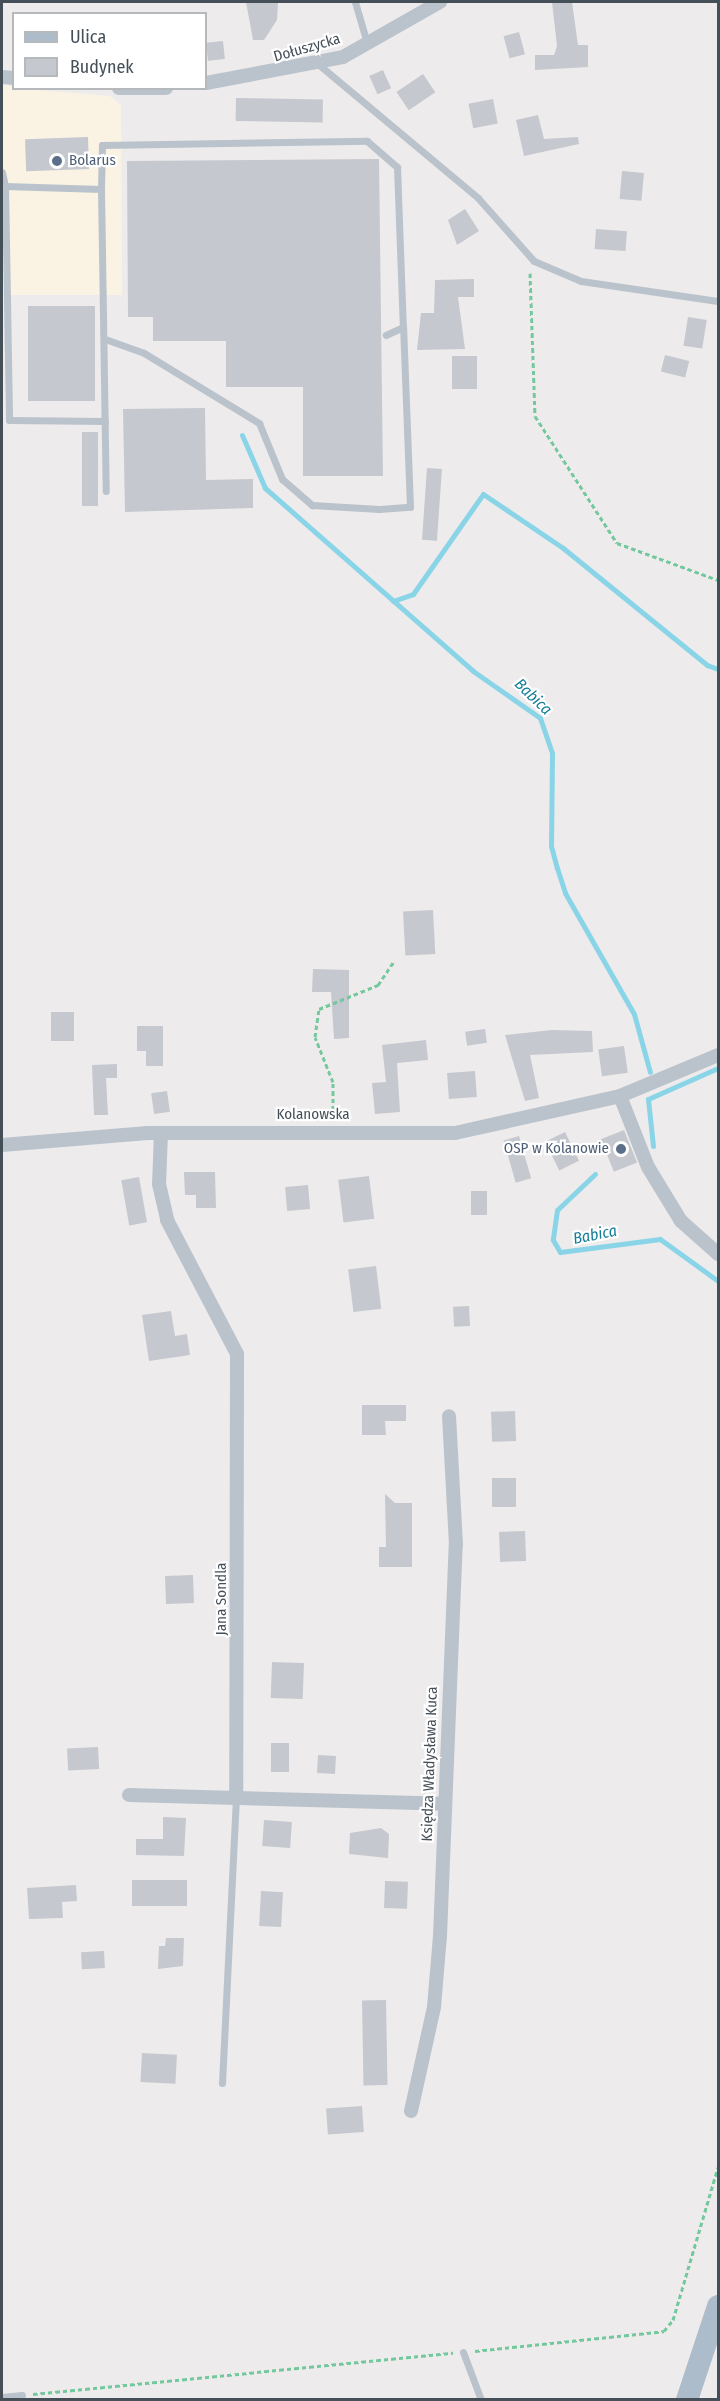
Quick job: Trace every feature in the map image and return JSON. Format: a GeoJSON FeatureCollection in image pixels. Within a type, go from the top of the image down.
{"type":"FeatureCollection","features":[{"type":"Feature","properties":{"kind":"main road"},"geometry":{"type":"LineString","coordinates":[[687,2400],[718,2306]]}},
{"type":"Feature","properties":{"kind":"street","name":"Dołuszycka"},"geometry":{"type":"LineString","coordinates":[[207,83],[318,63],[367,43],[440,2]]}},
{"type":"Feature","properties":{"kind":"street","name":"Kolanowska"},"geometry":{"type":"LineString","coordinates":[[2,1145],[161,1133],[332,1131],[455,1133],[620,1095],[718,1055]]}},
{"type":"Feature","properties":{"kind":"street"},"geometry":{"type":"LineString","coordinates":[[620,1095],[648,1167],[681,1221],[718,1254]]}},
{"type":"Feature","properties":{"kind":"street","name":"Jana Sondla"},"geometry":{"type":"LineString","coordinates":[[161,1133],[159,1184],[167,1220],[237,1354],[236,1794]]}},
{"type":"Feature","properties":{"kind":"street","name":"Księdza Władysława Kuca"},"geometry":{"type":"LineString","coordinates":[[411,2110],[434,2007],[456,1545],[449,1416]]}},
{"type":"Feature","properties":{"kind":"street"},"geometry":{"type":"LineString","coordinates":[[129,1795],[236,1794],[445,1804]]}},
{"type":"Feature","properties":{"kind":"lane"},"geometry":{"type":"LineString","coordinates":[[355,2],[367,43]]}},
{"type":"Feature","properties":{"kind":"lane"},"geometry":{"type":"LineString","coordinates":[[318,63],[478,198],[530,258],[581,281],[718,301]]}},
{"type":"Feature","properties":{"kind":"lane"},"geometry":{"type":"LineString","coordinates":[[105,339],[144,353],[259,423],[282,479],[312,505],[410,507],[397,167],[367,141],[102,145],[106,491]]}},
{"type":"Feature","properties":{"kind":"lane"},"geometry":{"type":"LineString","coordinates":[[2,172],[5,186],[9,420],[105,421]]}},
{"type":"Feature","properties":{"kind":"lane"},"geometry":{"type":"LineString","coordinates":[[5,186],[101,189]]}},
{"type":"Feature","properties":{"kind":"lane"},"geometry":{"type":"LineString","coordinates":[[386,336],[403,327]]}},
{"type":"Feature","properties":{"kind":"lane","name":"Jana Sondla"},"geometry":{"type":"LineString","coordinates":[[222,2084],[236,1794]]}},
{"type":"Feature","properties":{"kind":"lane"},"geometry":{"type":"LineString","coordinates":[[463,2352],[481,2400]]}},
{"type":"Feature","properties":{"kind":"lane"},"geometry":{"type":"LineString","coordinates":[[2,2397],[22,2395]]}},
{"type":"Feature","properties":{"kind":"path"},"geometry":{"type":"LineString","coordinates":[[530,258],[535,416],[617,543],[718,580]]}},
{"type":"Feature","properties":{"kind":"path"},"geometry":{"type":"LineString","coordinates":[[332,1131],[333,1082],[315,1037],[319,1008],[378,985],[394,961]]}},
{"type":"Feature","properties":{"kind":"path"},"geometry":{"type":"LineString","coordinates":[[22,2395],[664,2331],[674,2319],[718,2167]]}},
{"type":"Feature","properties":{"kind":"shaded area"},"geometry":{"type":"Polygon","coordinates":[[[2,82],[12,87],[12,90],[110,96],[121,105],[122,295],[2,295],[2,82]]]}},
{"type":"Feature","properties":{"kind":"building"},"geometry":{"type":"Polygon","coordinates":[[[246,2],[278,2],[277,20],[264,40],[253,40],[246,2]]]}},
{"type":"Feature","properties":{"kind":"building"},"geometry":{"type":"Polygon","coordinates":[[[552,2],[572,2],[578,45],[588,45],[588,67],[535,70],[535,55],[554,55],[557,46],[552,2]]]}},
{"type":"Feature","properties":{"kind":"building"},"geometry":{"type":"Polygon","coordinates":[[[519,32],[525,54],[509,58],[504,36],[519,32]]]}},
{"type":"Feature","properties":{"kind":"building"},"geometry":{"type":"Polygon","coordinates":[[[223,41],[225,59],[208,61],[207,43],[223,41]]]}},
{"type":"Feature","properties":{"kind":"building"},"geometry":{"type":"Polygon","coordinates":[[[383,70],[391,88],[377,94],[369,76],[383,70]]]}},
{"type":"Feature","properties":{"kind":"building"},"geometry":{"type":"Polygon","coordinates":[[[423,74],[435,92],[409,110],[396,92],[423,74]]]}},
{"type":"Feature","properties":{"kind":"building"},"geometry":{"type":"Polygon","coordinates":[[[236,98],[323,100],[323,123],[236,121],[236,98]]]}},
{"type":"Feature","properties":{"kind":"building"},"geometry":{"type":"Polygon","coordinates":[[[493,99],[498,124],[473,128],[468,104],[493,99]]]}},
{"type":"Feature","properties":{"kind":"building"},"geometry":{"type":"Polygon","coordinates":[[[538,115],[544,139],[578,137],[579,144],[524,156],[516,120],[538,115]]]}},
{"type":"Feature","properties":{"kind":"building","name":"Bolarus"},"geometry":{"type":"Polygon","coordinates":[[[88,137],[89,169],[26,171],[25,139],[88,137]]]}},
{"type":"Feature","properties":{"kind":"building"},"geometry":{"type":"Polygon","coordinates":[[[379,159],[383,476],[303,476],[303,387],[226,387],[226,341],[153,341],[153,317],[128,317],[127,161],[379,159]]]}},
{"type":"Feature","properties":{"kind":"building"},"geometry":{"type":"Polygon","coordinates":[[[622,171],[644,173],[641,201],[620,199],[622,171]]]}},
{"type":"Feature","properties":{"kind":"building"},"geometry":{"type":"Polygon","coordinates":[[[465,209],[479,231],[457,245],[448,220],[465,209]]]}},
{"type":"Feature","properties":{"kind":"building"},"geometry":{"type":"Polygon","coordinates":[[[596,229],[627,231],[626,251],[595,249],[596,229]]]}},
{"type":"Feature","properties":{"kind":"building"},"geometry":{"type":"Polygon","coordinates":[[[474,279],[474,297],[458,297],[465,349],[417,350],[421,313],[434,313],[435,280],[474,279]]]}},
{"type":"Feature","properties":{"kind":"building"},"geometry":{"type":"Polygon","coordinates":[[[28,306],[95,306],[95,401],[28,401],[28,306]]]}},
{"type":"Feature","properties":{"kind":"building"},"geometry":{"type":"Polygon","coordinates":[[[688,317],[707,320],[702,349],[683,346],[688,317]]]}},
{"type":"Feature","properties":{"kind":"building"},"geometry":{"type":"Polygon","coordinates":[[[665,355],[689,361],[685,378],[661,371],[665,355]]]}},
{"type":"Feature","properties":{"kind":"building"},"geometry":{"type":"Polygon","coordinates":[[[452,356],[477,356],[477,389],[452,389],[452,356]]]}},
{"type":"Feature","properties":{"kind":"building"},"geometry":{"type":"Polygon","coordinates":[[[205,408],[206,480],[253,479],[253,508],[125,512],[123,409],[205,408]]]}},
{"type":"Feature","properties":{"kind":"building"},"geometry":{"type":"Polygon","coordinates":[[[82,432],[98,432],[98,506],[82,506],[82,432]]]}},
{"type":"Feature","properties":{"kind":"building"},"geometry":{"type":"Polygon","coordinates":[[[427,468],[442,469],[437,541],[422,540],[427,468]]]}},
{"type":"Feature","properties":{"kind":"building"},"geometry":{"type":"Polygon","coordinates":[[[433,910],[435,954],[405,956],[403,912],[433,910]]]}},
{"type":"Feature","properties":{"kind":"building"},"geometry":{"type":"Polygon","coordinates":[[[313,969],[349,970],[349,1038],[334,1039],[331,992],[312,992],[313,969]]]}},
{"type":"Feature","properties":{"kind":"building"},"geometry":{"type":"Polygon","coordinates":[[[51,1012],[74,1012],[74,1041],[51,1041],[51,1012]]]}},
{"type":"Feature","properties":{"kind":"building"},"geometry":{"type":"Polygon","coordinates":[[[137,1026],[163,1026],[163,1066],[146,1066],[146,1051],[137,1051],[137,1026]]]}},
{"type":"Feature","properties":{"kind":"building"},"geometry":{"type":"Polygon","coordinates":[[[485,1029],[487,1043],[467,1046],[465,1032],[485,1029]]]}},
{"type":"Feature","properties":{"kind":"building"},"geometry":{"type":"Polygon","coordinates":[[[552,1030],[592,1031],[593,1052],[530,1055],[539,1098],[525,1101],[505,1035],[552,1030]]]}},
{"type":"Feature","properties":{"kind":"building"},"geometry":{"type":"Polygon","coordinates":[[[426,1040],[428,1060],[397,1063],[400,1112],[375,1114],[372,1083],[386,1082],[382,1045],[426,1040]]]}},
{"type":"Feature","properties":{"kind":"building"},"geometry":{"type":"Polygon","coordinates":[[[624,1046],[628,1073],[602,1076],[598,1050],[624,1046]]]}},
{"type":"Feature","properties":{"kind":"building"},"geometry":{"type":"Polygon","coordinates":[[[117,1064],[117,1078],[106,1078],[108,1115],[94,1115],[92,1065],[117,1064]]]}},
{"type":"Feature","properties":{"kind":"building"},"geometry":{"type":"Polygon","coordinates":[[[475,1071],[477,1097],[449,1099],[447,1073],[475,1071]]]}},
{"type":"Feature","properties":{"kind":"building"},"geometry":{"type":"Polygon","coordinates":[[[167,1091],[170,1112],[154,1114],[151,1093],[167,1091]]]}},
{"type":"Feature","properties":{"kind":"building","name":"OSP w Kolanowie"},"geometry":{"type":"Polygon","coordinates":[[[624,1130],[637,1162],[614,1172],[601,1139],[624,1130]]]}},
{"type":"Feature","properties":{"kind":"building"},"geometry":{"type":"Polygon","coordinates":[[[565,1132],[579,1161],[559,1170],[545,1142],[565,1132]]]}},
{"type":"Feature","properties":{"kind":"building"},"geometry":{"type":"Polygon","coordinates":[[[519,1136],[531,1178],[516,1183],[504,1140],[519,1136]]]}},
{"type":"Feature","properties":{"kind":"building"},"geometry":{"type":"Polygon","coordinates":[[[184,1172],[215,1172],[216,1208],[196,1208],[196,1195],[185,1195],[184,1172]]]}},
{"type":"Feature","properties":{"kind":"building"},"geometry":{"type":"Polygon","coordinates":[[[369,1176],[374,1219],[343,1222],[338,1180],[369,1176]]]}},
{"type":"Feature","properties":{"kind":"building"},"geometry":{"type":"Polygon","coordinates":[[[139,1177],[147,1222],[129,1225],[121,1180],[139,1177]]]}},
{"type":"Feature","properties":{"kind":"building"},"geometry":{"type":"Polygon","coordinates":[[[308,1185],[310,1209],[287,1211],[285,1187],[308,1185]]]}},
{"type":"Feature","properties":{"kind":"building"},"geometry":{"type":"Polygon","coordinates":[[[471,1191],[487,1191],[487,1215],[471,1215],[471,1191]]]}},
{"type":"Feature","properties":{"kind":"building"},"geometry":{"type":"Polygon","coordinates":[[[376,1266],[381,1309],[353,1312],[348,1269],[376,1266]]]}},
{"type":"Feature","properties":{"kind":"building"},"geometry":{"type":"Polygon","coordinates":[[[469,1306],[470,1326],[454,1327],[453,1307],[469,1306]]]}},
{"type":"Feature","properties":{"kind":"building"},"geometry":{"type":"Polygon","coordinates":[[[171,1311],[175,1336],[187,1334],[190,1355],[149,1361],[142,1315],[171,1311]]]}},
{"type":"Feature","properties":{"kind":"building"},"geometry":{"type":"Polygon","coordinates":[[[362,1405],[406,1405],[406,1421],[385,1421],[386,1435],[362,1435],[362,1405]]]}},
{"type":"Feature","properties":{"kind":"building"},"geometry":{"type":"Polygon","coordinates":[[[515,1411],[516,1441],[492,1442],[491,1412],[515,1411]]]}},
{"type":"Feature","properties":{"kind":"building"},"geometry":{"type":"Polygon","coordinates":[[[492,1478],[516,1478],[516,1507],[492,1507],[492,1478]]]}},
{"type":"Feature","properties":{"kind":"building"},"geometry":{"type":"Polygon","coordinates":[[[385,1494],[395,1503],[412,1503],[412,1567],[379,1567],[379,1547],[386,1547],[385,1494]]]}},
{"type":"Feature","properties":{"kind":"building"},"geometry":{"type":"Polygon","coordinates":[[[525,1531],[526,1561],[500,1562],[499,1532],[525,1531]]]}},
{"type":"Feature","properties":{"kind":"building"},"geometry":{"type":"Polygon","coordinates":[[[193,1575],[194,1603],[166,1604],[165,1576],[193,1575]]]}},
{"type":"Feature","properties":{"kind":"building"},"geometry":{"type":"Polygon","coordinates":[[[272,1662],[304,1663],[303,1699],[271,1698],[272,1662]]]}},
{"type":"Feature","properties":{"kind":"building"},"geometry":{"type":"Polygon","coordinates":[[[271,1743],[289,1743],[289,1772],[271,1772],[271,1743]]]}},
{"type":"Feature","properties":{"kind":"building"},"geometry":{"type":"Polygon","coordinates":[[[98,1747],[99,1769],[68,1771],[67,1749],[98,1747]]]}},
{"type":"Feature","properties":{"kind":"building"},"geometry":{"type":"Polygon","coordinates":[[[318,1755],[336,1756],[335,1774],[317,1773],[318,1755]]]}},
{"type":"Feature","properties":{"kind":"building"},"geometry":{"type":"Polygon","coordinates":[[[163,1817],[186,1818],[184,1856],[136,1855],[136,1839],[163,1839],[163,1817]]]}},
{"type":"Feature","properties":{"kind":"building"},"geometry":{"type":"Polygon","coordinates":[[[264,1820],[292,1822],[290,1848],[262,1846],[264,1820]]]}},
{"type":"Feature","properties":{"kind":"building"},"geometry":{"type":"Polygon","coordinates":[[[381,1828],[389,1834],[388,1858],[349,1854],[350,1833],[381,1828]]]}},
{"type":"Feature","properties":{"kind":"building"},"geometry":{"type":"Polygon","coordinates":[[[132,1880],[187,1880],[187,1906],[132,1906],[132,1880]]]}},
{"type":"Feature","properties":{"kind":"building"},"geometry":{"type":"Polygon","coordinates":[[[385,1881],[408,1882],[407,1909],[384,1908],[385,1881]]]}},
{"type":"Feature","properties":{"kind":"building"},"geometry":{"type":"Polygon","coordinates":[[[76,1885],[77,1901],[62,1902],[63,1918],[29,1919],[27,1888],[76,1885]]]}},
{"type":"Feature","properties":{"kind":"building"},"geometry":{"type":"Polygon","coordinates":[[[261,1891],[283,1892],[281,1927],[259,1926],[261,1891]]]}},
{"type":"Feature","properties":{"kind":"building"},"geometry":{"type":"Polygon","coordinates":[[[166,1938],[184,1938],[183,1966],[158,1969],[159,1946],[165,1946],[166,1938]]]}},
{"type":"Feature","properties":{"kind":"building"},"geometry":{"type":"Polygon","coordinates":[[[104,1951],[105,1968],[82,1969],[81,1952],[104,1951]]]}},
{"type":"Feature","properties":{"kind":"building"},"geometry":{"type":"Polygon","coordinates":[[[362,2000],[386,2000],[387,2085],[363,2085],[362,2000]]]}},
{"type":"Feature","properties":{"kind":"building"},"geometry":{"type":"Polygon","coordinates":[[[142,2053],[177,2055],[175,2084],[140,2082],[142,2053]]]}},
{"type":"Feature","properties":{"kind":"building"},"geometry":{"type":"Polygon","coordinates":[[[362,2106],[364,2132],[328,2134],[326,2109],[362,2106]]]}},
{"type":"Feature","properties":{"kind":"waterway","name":"Babica"},"geometry":{"type":"LineString","coordinates":[[242,435],[265,488],[473,671],[540,718],[552,753],[551,846],[557,868],[565,893],[634,1014],[650,1072]]}},
{"type":"Feature","properties":{"kind":"waterway"},"geometry":{"type":"LineString","coordinates":[[393,601],[413,594],[483,494],[563,548],[707,665],[718,669]]}},
{"type":"Feature","properties":{"kind":"waterway"},"geometry":{"type":"LineString","coordinates":[[653,1146],[648,1099],[718,1068]]}},
{"type":"Feature","properties":{"kind":"waterway","name":"Babica"},"geometry":{"type":"LineString","coordinates":[[595,1174],[557,1210],[553,1240],[560,1252],[660,1239],[718,1281]]}},
{"type":"Feature","properties":{"kind":"place","name":"Bolarus"},"geometry":{"type":"Point","coordinates":[57,161]}},
{"type":"Feature","properties":{"kind":"place","name":"OSP w Kolanowie"},"geometry":{"type":"Point","coordinates":[621,1149]}}]}
